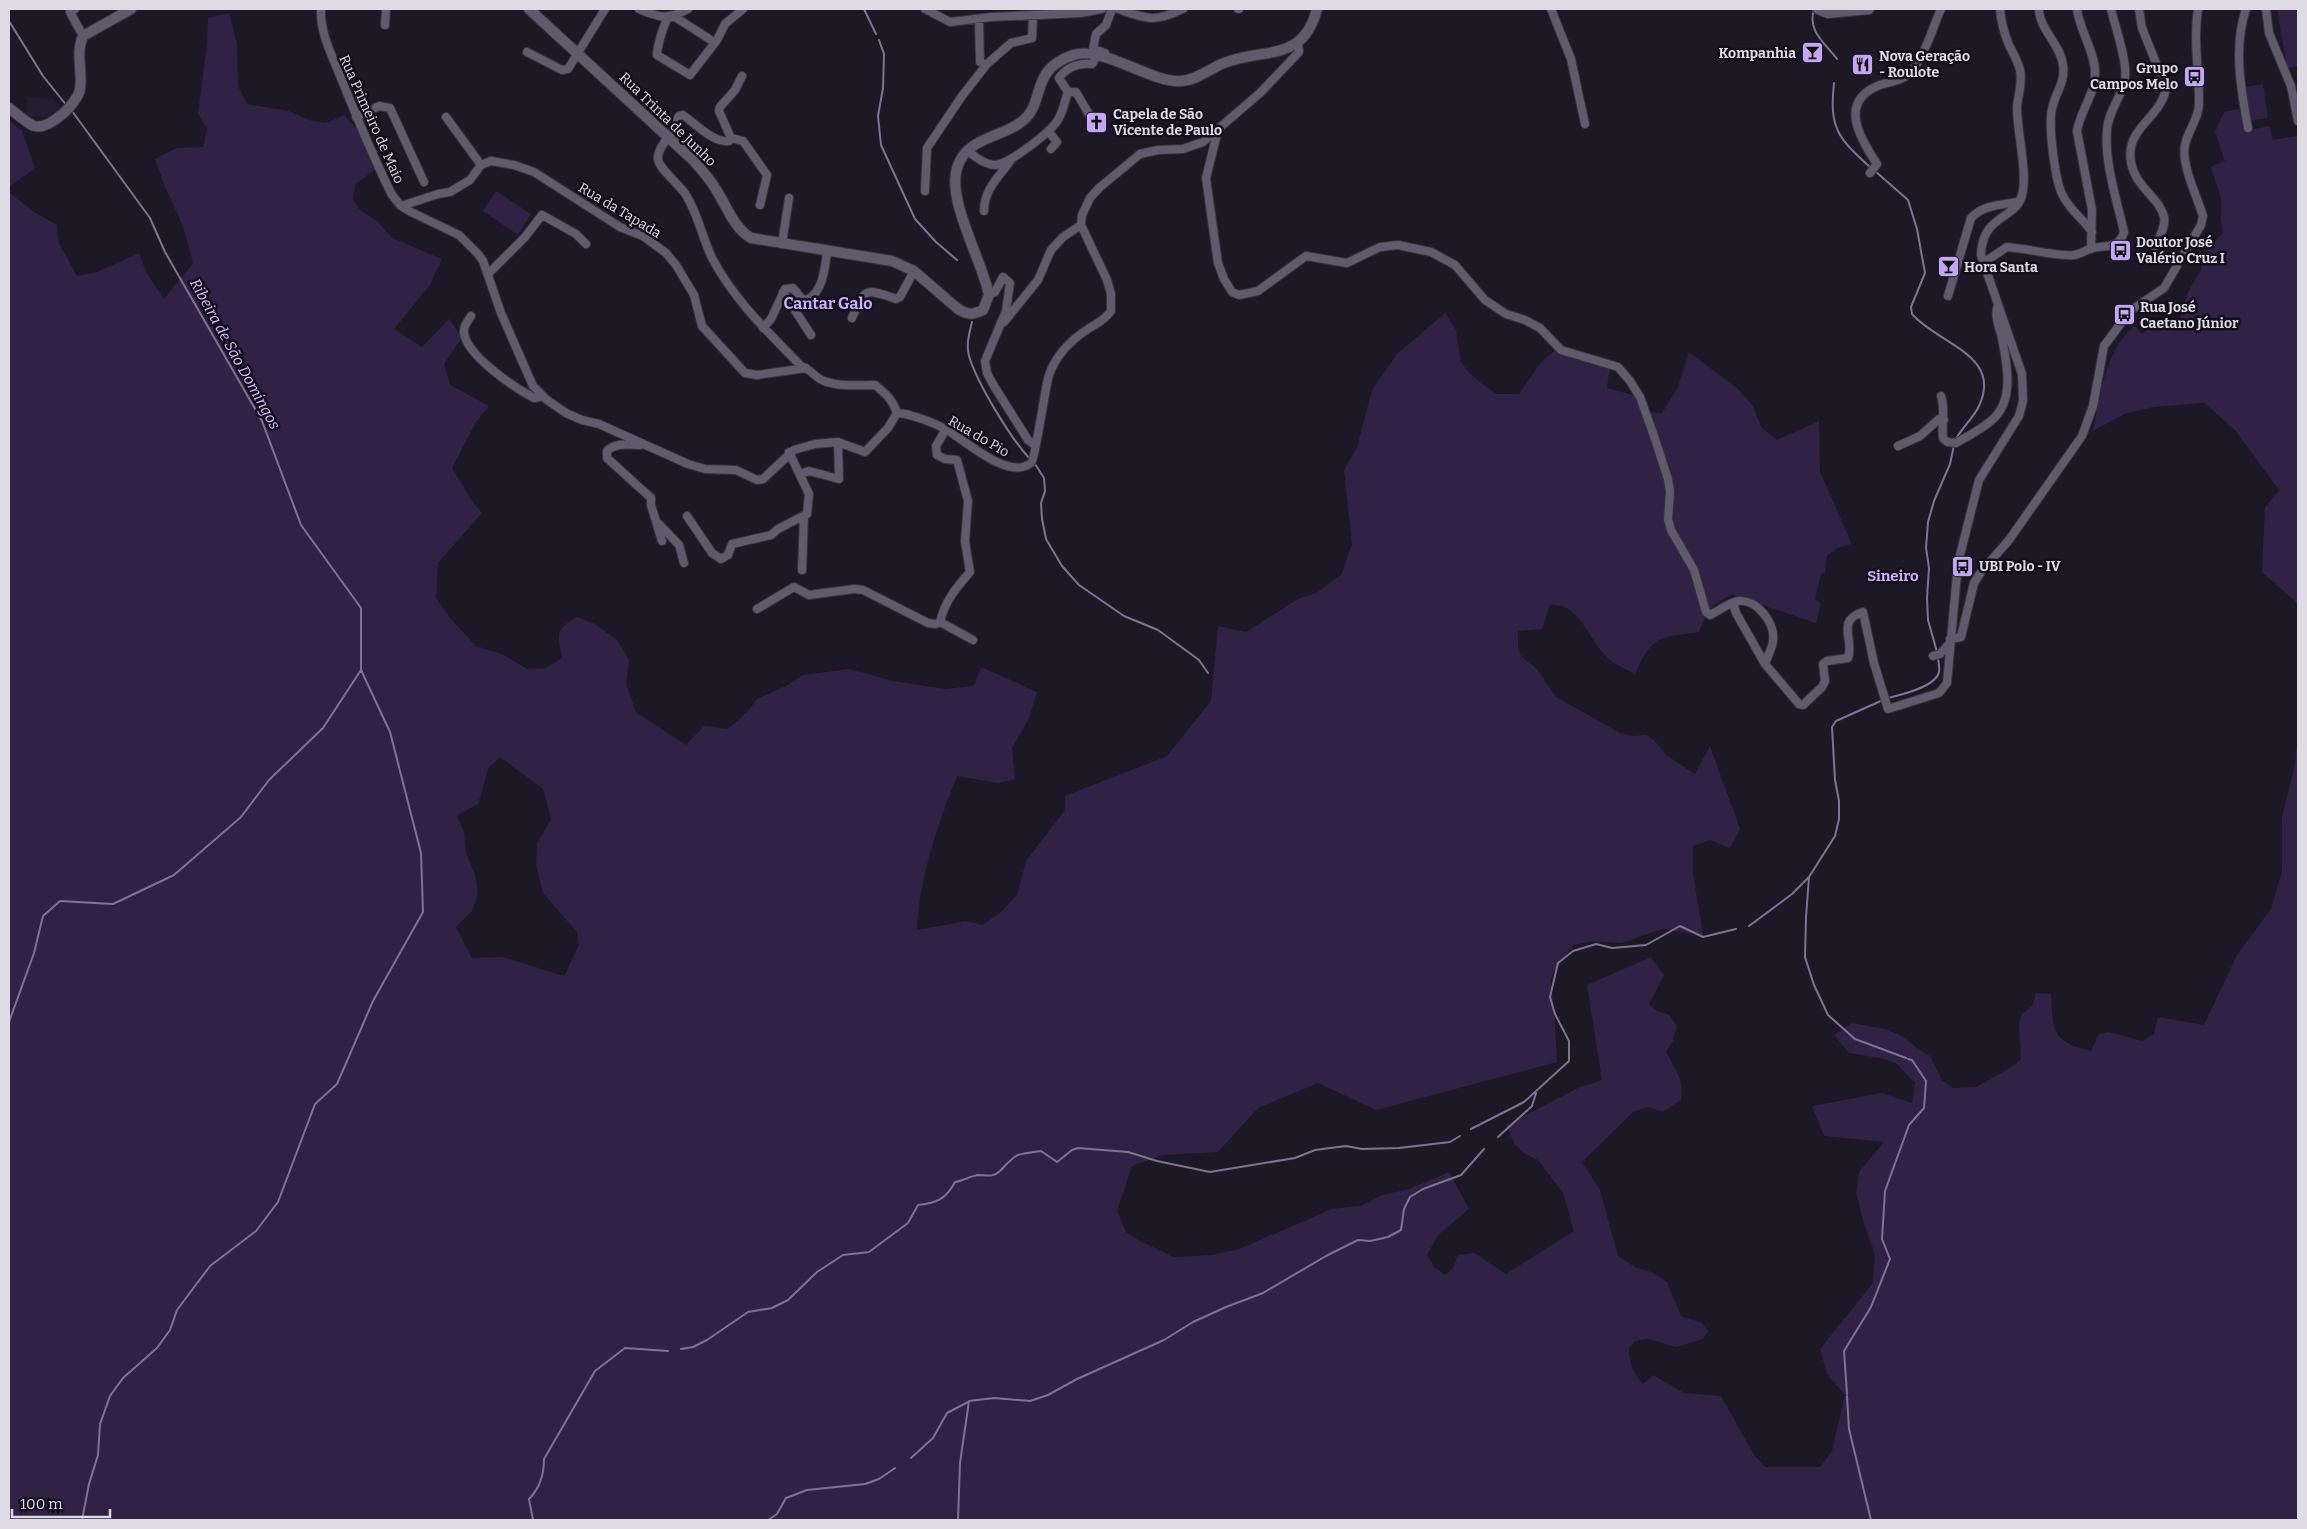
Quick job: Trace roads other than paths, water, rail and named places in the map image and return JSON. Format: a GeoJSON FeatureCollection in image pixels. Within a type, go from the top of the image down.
{"type":"FeatureCollection","features":[{"type":"Feature","properties":{"kind":"street"},"geometry":{"type":"LineString","coordinates":[[75,9],[70,12],[83,36]]}},
{"type":"Feature","properties":{"kind":"street"},"geometry":{"type":"LineString","coordinates":[[9,108],[35,126],[54,121],[78,98],[81,81],[78,53],[83,36],[131,9]]}},
{"type":"Feature","properties":{"kind":"street","name":"Rua Primeiro de Maio"},"geometry":{"type":"LineString","coordinates":[[321,9],[322,27],[329,52],[356,118],[392,195],[401,206],[459,236],[478,254],[488,274],[501,314],[533,386],[543,396],[566,413],[582,420],[599,424],[642,445],[705,469],[736,470],[757,480],[763,479],[789,452]]}},
{"type":"Feature","properties":{"kind":"street"},"geometry":{"type":"LineString","coordinates":[[385,25],[386,9]]}},
{"type":"Feature","properties":{"kind":"street","name":"Rua Trinta de Junho"},"geometry":{"type":"LineString","coordinates":[[529,9],[669,137],[710,180],[745,235],[782,244],[892,261],[914,271],[966,314],[975,314],[983,310],[989,295]]}},
{"type":"Feature","properties":{"kind":"street"},"geometry":{"type":"LineString","coordinates":[[527,52],[562,70],[568,69],[580,54],[606,9]]}},
{"type":"Feature","properties":{"kind":"street"},"geometry":{"type":"LineString","coordinates":[[639,9],[657,16],[674,17],[714,42]]}},
{"type":"Feature","properties":{"kind":"street"},"geometry":{"type":"LineString","coordinates":[[688,9],[669,17],[665,21],[663,34],[656,47],[657,55],[690,75],[730,19],[742,9]]}},
{"type":"Feature","properties":{"kind":"street"},"geometry":{"type":"LineString","coordinates":[[925,9],[950,22],[979,19],[991,13],[1033,16],[1080,13],[1102,9]]}},
{"type":"Feature","properties":{"kind":"street"},"geometry":{"type":"LineString","coordinates":[[1112,9],[1106,25],[1096,34],[1092,49],[1107,53],[1113,61]]}},
{"type":"Feature","properties":{"kind":"street"},"geometry":{"type":"LineString","coordinates":[[1118,9],[1148,19],[1170,15],[1183,9]]}},
{"type":"Feature","properties":{"kind":"street"},"geometry":{"type":"LineString","coordinates":[[1035,445],[1023,432],[987,373],[985,361],[1001,327],[1011,289],[1010,282],[1003,277],[995,292],[989,295],[957,196],[957,167],[968,151],[982,140],[1018,124],[1028,116],[1033,107],[1042,77],[1061,60],[1083,53],[1167,79],[1183,81],[1224,63],[1282,50],[1298,43],[1308,34],[1318,9]]}},
{"type":"Feature","properties":{"kind":"street"},"geometry":{"type":"LineString","coordinates":[[1551,9],[1571,59],[1585,124]]}},
{"type":"Feature","properties":{"kind":"street"},"geometry":{"type":"LineString","coordinates":[[1823,11],[1868,9]]}},
{"type":"Feature","properties":{"kind":"street"},"geometry":{"type":"LineString","coordinates":[[1873,170],[1877,164],[1861,139],[1855,114],[1856,104],[1869,90],[1908,75],[1918,62],[1941,9]]}},
{"type":"Feature","properties":{"kind":"street"},"geometry":{"type":"LineString","coordinates":[[1733,603],[1764,664],[1799,704],[1803,704],[1825,681],[1823,664],[1827,661],[1848,658],[1850,652],[1847,629],[1850,620],[1863,612],[1884,700],[1888,709],[1939,693],[1947,683],[1958,563],[1978,480],[2019,416],[2023,401],[2022,374],[1984,263],[1982,242],[1985,232],[2022,197],[2024,182],[2017,106],[2022,81],[2020,68],[2002,26],[2000,9]]}},
{"type":"Feature","properties":{"kind":"street"},"geometry":{"type":"LineString","coordinates":[[2039,9],[2045,27],[2063,61],[2064,73],[2062,84],[2052,109],[2052,140],[2058,184],[2069,205],[2092,232]]}},
{"type":"Feature","properties":{"kind":"street"},"geometry":{"type":"LineString","coordinates":[[2077,9],[2096,70],[2095,82],[2079,119],[2077,131],[2092,210],[2091,248]]}},
{"type":"Feature","properties":{"kind":"street"},"geometry":{"type":"LineString","coordinates":[[1984,263],[2007,247],[2072,256],[2091,248],[2109,247],[2118,243],[2124,232],[2108,156],[2107,130],[2111,112],[2125,82],[2125,68],[2111,9]]}},
{"type":"Feature","properties":{"kind":"street"},"geometry":{"type":"LineString","coordinates":[[2138,9],[2142,28],[2166,88],[2160,106],[2134,136],[2130,150],[2134,174],[2140,185],[2160,208],[2164,219],[2155,247]]}},
{"type":"Feature","properties":{"kind":"street"},"geometry":{"type":"LineString","coordinates":[[1937,655],[1950,641],[1961,637],[1970,596],[1981,572],[2009,540],[2082,436],[2093,406],[2104,346],[2130,311],[2164,288],[2201,225],[2202,216],[2184,157],[2185,144],[2197,116],[2200,103],[2194,38],[2198,9]]}},
{"type":"Feature","properties":{"kind":"street"},"geometry":{"type":"LineString","coordinates":[[2246,9],[2240,44],[2240,83],[2248,128]]}},
{"type":"Feature","properties":{"kind":"street"},"geometry":{"type":"LineString","coordinates":[[2266,9],[2269,33],[2291,86],[2298,121]]}},
{"type":"Feature","properties":{"kind":"street"},"geometry":{"type":"LineString","coordinates":[[924,191],[928,148],[962,96],[987,64],[1011,43],[1032,38],[1033,16]]}},
{"type":"Feature","properties":{"kind":"street"},"geometry":{"type":"LineString","coordinates":[[979,19],[980,62],[987,64]]}},
{"type":"Feature","properties":{"kind":"street"},"geometry":{"type":"LineString","coordinates":[[1035,445],[1049,374],[1058,357],[1070,342],[1099,324],[1111,311],[1111,294],[1108,280],[1081,226],[1082,215],[1090,198],[1099,188],[1140,154],[1183,149],[1203,142],[1260,93],[1288,64],[1299,52],[1298,43]]}},
{"type":"Feature","properties":{"kind":"street"},"geometry":{"type":"LineString","coordinates":[[968,151],[980,160],[993,165],[1004,163],[1012,158],[1056,124],[1062,113],[1068,92],[1059,78],[1063,73],[1081,63],[1092,64],[1097,56]]}},
{"type":"Feature","properties":{"kind":"street"},"geometry":{"type":"LineString","coordinates":[[731,138],[719,112],[720,107],[735,90],[742,76]]}},
{"type":"Feature","properties":{"kind":"street"},"geometry":{"type":"LineString","coordinates":[[1068,92],[1076,92],[1090,116]]}},
{"type":"Feature","properties":{"kind":"street"},"geometry":{"type":"LineString","coordinates":[[356,118],[379,106],[390,108],[424,182]]}},
{"type":"Feature","properties":{"kind":"street"},"geometry":{"type":"LineString","coordinates":[[687,516],[712,553],[721,559],[728,555],[732,544],[771,535],[778,528],[807,514],[809,494],[789,452],[815,444],[838,442],[865,452],[888,428],[897,413],[894,404],[875,385],[856,386],[822,381],[808,368],[801,366],[750,314],[712,257],[687,197],[680,186],[661,167],[658,159],[661,149],[674,129],[677,118],[683,115],[714,138],[723,142],[729,141],[731,138]]}},
{"type":"Feature","properties":{"kind":"street"},"geometry":{"type":"LineString","coordinates":[[401,206],[450,192],[470,180],[481,165],[446,117]]}},
{"type":"Feature","properties":{"kind":"street"},"geometry":{"type":"LineString","coordinates":[[1218,130],[1206,178],[1218,263],[1224,279],[1232,292],[1239,295],[1258,291],[1306,256],[1348,263],[1380,247],[1398,245],[1431,252],[1455,265],[1485,300],[1506,314],[1525,320],[1540,328],[1561,350],[1618,367],[1630,381],[1640,398],[1651,428],[1668,479],[1670,492],[1668,519],[1671,530],[1694,570],[1706,612],[1710,615],[1738,601],[1750,602],[1762,611],[1773,640],[1764,664]]}},
{"type":"Feature","properties":{"kind":"street"},"geometry":{"type":"LineString","coordinates":[[1048,131],[1057,142],[1051,149]]}},
{"type":"Feature","properties":{"kind":"street"},"geometry":{"type":"LineString","coordinates":[[731,138],[743,141],[767,175],[760,205]]}},
{"type":"Feature","properties":{"kind":"street"},"geometry":{"type":"LineString","coordinates":[[984,211],[984,202],[989,188],[1012,158]]}},
{"type":"Feature","properties":{"kind":"street","name":"Rua da Tapada"},"geometry":{"type":"LineString","coordinates":[[481,165],[491,162],[514,165],[534,172],[620,227],[642,236],[666,253],[694,295],[702,326],[745,373],[749,375],[770,374],[808,368]]}},
{"type":"Feature","properties":{"kind":"street"},"geometry":{"type":"LineString","coordinates":[[782,244],[789,198]]}},
{"type":"Feature","properties":{"kind":"street"},"geometry":{"type":"LineString","coordinates":[[1948,296],[1970,218],[1978,211],[1987,207],[2018,202]]}},
{"type":"Feature","properties":{"kind":"street"},"geometry":{"type":"LineString","coordinates":[[488,274],[525,237],[542,215],[576,234],[586,244]]}},
{"type":"Feature","properties":{"kind":"street"},"geometry":{"type":"LineString","coordinates":[[1001,327],[1038,280],[1051,250],[1063,237],[1081,226]]}},
{"type":"Feature","properties":{"kind":"street"},"geometry":{"type":"LineString","coordinates":[[763,328],[770,319],[785,289],[793,288],[802,299],[812,298],[821,284],[828,252]]}},
{"type":"Feature","properties":{"kind":"street"},"geometry":{"type":"LineString","coordinates":[[852,318],[861,296],[865,292],[896,299],[900,297],[914,271]]}},
{"type":"Feature","properties":{"kind":"street"},"geometry":{"type":"LineString","coordinates":[[783,292],[811,335]]}},
{"type":"Feature","properties":{"kind":"street"},"geometry":{"type":"LineString","coordinates":[[1941,396],[1945,407],[1943,438],[1954,443],[1992,420],[1999,413],[2004,401],[2008,380],[2006,360],[1995,313],[1998,305]]}},
{"type":"Feature","properties":{"kind":"street"},"geometry":{"type":"LineString","coordinates":[[471,316],[465,324],[464,334],[479,358],[521,392],[534,398],[543,396]]}},
{"type":"Feature","properties":{"kind":"street","name":"Rua do Pio"},"geometry":{"type":"LineString","coordinates":[[897,413],[946,429],[980,452],[1012,468],[1022,468],[1034,460],[1035,445]]}},
{"type":"Feature","properties":{"kind":"street"},"geometry":{"type":"LineString","coordinates":[[1898,446],[1920,436],[1939,418],[1944,420]]}},
{"type":"Feature","properties":{"kind":"street"},"geometry":{"type":"LineString","coordinates":[[940,622],[943,608],[953,592],[970,572],[965,541],[967,490],[957,460],[945,459],[937,454],[936,446],[946,429]]}},
{"type":"Feature","properties":{"kind":"street"},"geometry":{"type":"LineString","coordinates":[[800,474],[809,471],[839,479],[838,442]]}},
{"type":"Feature","properties":{"kind":"street"},"geometry":{"type":"LineString","coordinates":[[642,445],[619,445],[607,451],[607,458],[651,498],[651,505],[662,541]]}},
{"type":"Feature","properties":{"kind":"street"},"geometry":{"type":"LineString","coordinates":[[802,570],[804,516]]}},
{"type":"Feature","properties":{"kind":"street"},"geometry":{"type":"LineString","coordinates":[[658,523],[679,545],[684,563]]}},
{"type":"Feature","properties":{"kind":"street"},"geometry":{"type":"LineString","coordinates":[[758,609],[778,594],[794,587],[810,595],[854,589],[878,596],[928,623],[936,624],[940,622],[973,640]]}},
{"type":"Feature","properties":{"kind":"waterway"},"geometry":{"type":"LineString","coordinates":[[864,9],[876,34]]}},
{"type":"Feature","properties":{"kind":"waterway"},"geometry":{"type":"LineString","coordinates":[[1814,10],[1812,17],[1815,31],[1837,59]]}},
{"type":"Feature","properties":{"kind":"waterway","name":"Ribeira de São Domingos"},"geometry":{"type":"LineString","coordinates":[[9,21],[43,76],[67,106]]}},
{"type":"Feature","properties":{"kind":"waterway"},"geometry":{"type":"LineString","coordinates":[[879,40],[884,54],[883,88],[878,116],[881,145],[915,219],[936,242],[957,260]]}},
{"type":"Feature","properties":{"kind":"waterway"},"geometry":{"type":"LineString","coordinates":[[1834,83],[1833,111],[1838,132],[1851,149],[1871,168]]}},
{"type":"Feature","properties":{"kind":"waterway","name":"Ribeira de São Domingos"},"geometry":{"type":"LineString","coordinates":[[9,1022],[34,953],[43,916],[60,901],[113,904],[174,875],[241,817],[269,780],[323,728],[361,670],[361,608],[301,525],[262,421],[165,252],[150,218],[72,111]]}},
{"type":"Feature","properties":{"kind":"waterway"},"geometry":{"type":"LineString","coordinates":[[1875,171],[1908,200],[1917,229],[1925,273],[1911,307],[1912,314],[1923,324],[1964,352],[1975,362],[1982,374],[1984,389],[1979,406],[1955,441]]}},
{"type":"Feature","properties":{"kind":"waterway"},"geometry":{"type":"LineString","coordinates":[[972,322],[968,348],[973,367],[995,410],[1030,459]]}},
{"type":"Feature","properties":{"kind":"waterway"},"geometry":{"type":"LineString","coordinates":[[1937,652],[1928,620],[1929,568],[1926,548],[1928,522],[1934,501],[1950,464],[1954,445]]}},
{"type":"Feature","properties":{"kind":"waterway"},"geometry":{"type":"LineString","coordinates":[[1035,464],[1044,478],[1045,491],[1041,503],[1046,539],[1062,566],[1079,585],[1124,616],[1158,630],[1199,660],[1208,673]]}},
{"type":"Feature","properties":{"kind":"waterway"},"geometry":{"type":"LineString","coordinates":[[1888,698],[1917,690],[1931,682],[1939,672],[1938,656]]}},
{"type":"Feature","properties":{"kind":"waterway"},"geometry":{"type":"LineString","coordinates":[[82,1520],[89,1484],[98,1455],[100,1424],[110,1396],[123,1378],[157,1348],[170,1330],[177,1310],[210,1266],[256,1231],[278,1202],[315,1104],[337,1084],[373,1001],[423,912],[421,853],[390,732],[361,670]]}},
{"type":"Feature","properties":{"kind":"waterway"},"geometry":{"type":"LineString","coordinates":[[1883,700],[1836,721],[1832,727],[1839,819],[1835,836],[1809,877],[1805,957],[1814,985],[1828,1015],[1855,1039],[1906,1058]]}},
{"type":"Feature","properties":{"kind":"waterway"},"geometry":{"type":"LineString","coordinates":[[1749,926],[1792,894],[1809,877]]}},
{"type":"Feature","properties":{"kind":"waterway"},"geometry":{"type":"LineString","coordinates":[[1471,1129],[1524,1102],[1569,1061],[1569,1041],[1555,1014],[1550,997],[1558,963],[1573,951],[1596,944],[1612,948],[1646,945],[1680,926],[1703,937],[1736,929]]}},
{"type":"Feature","properties":{"kind":"waterway"},"geometry":{"type":"LineString","coordinates":[[1847,1394],[1844,1351],[1871,1307],[1890,1259],[1882,1239],[1885,1191],[1909,1125],[1924,1108],[1926,1081],[1912,1060],[1908,1059]]}},
{"type":"Feature","properties":{"kind":"waterway"},"geometry":{"type":"LineString","coordinates":[[1498,1137],[1532,1106],[1536,1093]]}},
{"type":"Feature","properties":{"kind":"waterway"},"geometry":{"type":"LineString","coordinates":[[681,1349],[693,1347],[707,1340],[748,1312],[772,1308],[788,1300],[817,1272],[843,1255],[869,1252],[908,1223],[918,1205],[940,1199],[955,1182],[978,1175],[995,1175],[1017,1155],[1041,1151],[1057,1162],[1072,1150],[1078,1148],[1128,1152],[1157,1161],[1210,1172],[1295,1158],[1315,1150],[1346,1146],[1362,1149],[1399,1148],[1450,1142],[1460,1136]]}},
{"type":"Feature","properties":{"kind":"waterway"},"geometry":{"type":"LineString","coordinates":[[958,1520],[960,1463],[969,1401],[994,1398],[1030,1401],[1048,1395],[1077,1379],[1164,1340],[1193,1322],[1263,1293],[1326,1256],[1358,1240],[1370,1241],[1388,1237],[1401,1230],[1404,1209],[1410,1197],[1423,1189],[1461,1175],[1484,1149]]}},
{"type":"Feature","properties":{"kind":"waterway"},"geometry":{"type":"LineString","coordinates":[[533,1520],[529,1499],[541,1481],[544,1459],[595,1371],[625,1348],[668,1351]]}},
{"type":"Feature","properties":{"kind":"waterway"},"geometry":{"type":"LineString","coordinates":[[1847,1396],[1849,1429],[1871,1520]]}},
{"type":"Feature","properties":{"kind":"waterway"},"geometry":{"type":"LineString","coordinates":[[911,1458],[933,1438],[947,1413],[968,1402]]}},
{"type":"Feature","properties":{"kind":"waterway"},"geometry":{"type":"LineString","coordinates":[[768,1520],[777,1514],[786,1498],[807,1490],[865,1484],[879,1479],[895,1468]]}},
{"type":"Feature","properties":{"kind":"place","name":"Kompanhia"},"geometry":{"type":"Point","coordinates":[1812,53]}},
{"type":"Feature","properties":{"kind":"place","name":"Nova Geração - Roulote"},"geometry":{"type":"Point","coordinates":[1863,64]}},
{"type":"Feature","properties":{"kind":"place","name":"Grupo Campos Melo"},"geometry":{"type":"Point","coordinates":[2194,76]}},
{"type":"Feature","properties":{"kind":"place","name":"Capela de São Vicente de Paulo"},"geometry":{"type":"Point","coordinates":[1097,122]}},
{"type":"Feature","properties":{"kind":"place","name":"Doutor José Valério Cruz I"},"geometry":{"type":"Point","coordinates":[2120,250]}},
{"type":"Feature","properties":{"kind":"place","name":"Hora Santa"},"geometry":{"type":"Point","coordinates":[1948,267]}},
{"type":"Feature","properties":{"kind":"place","name":"Rua José Caetano Júnior"},"geometry":{"type":"Point","coordinates":[2124,315]}},
{"type":"Feature","properties":{"kind":"place","name":"UBI Polo - IV"},"geometry":{"type":"Point","coordinates":[1963,566]}},
{"type":"Feature","properties":{"kind":"district","name":"Cantar Galo"},"geometry":{"type":"Point","coordinates":[828,303]}},
{"type":"Feature","properties":{"kind":"district","name":"Sineiro"},"geometry":{"type":"Point","coordinates":[1893,576]}}]}
